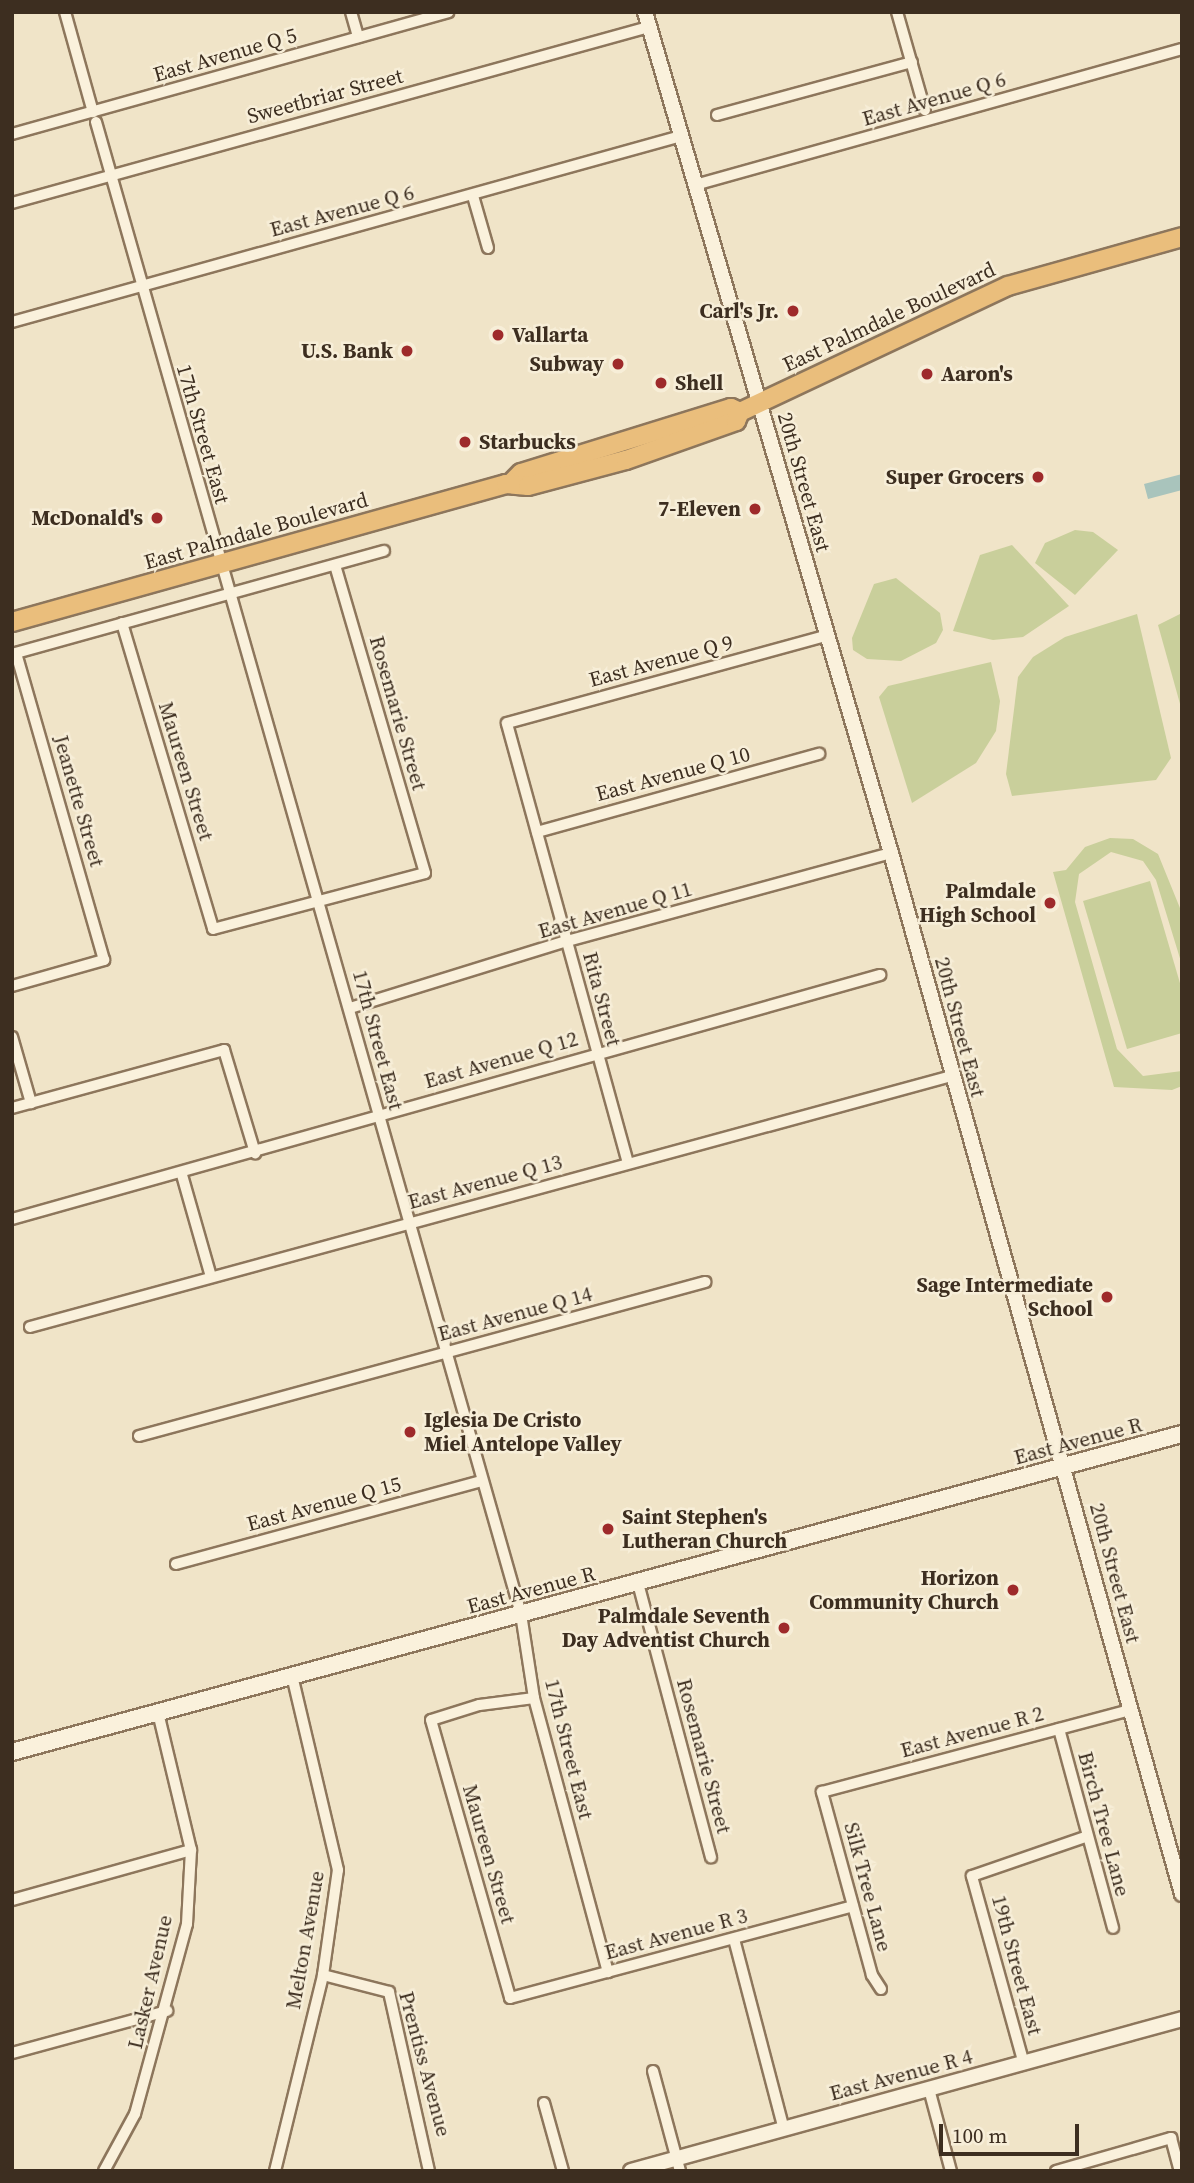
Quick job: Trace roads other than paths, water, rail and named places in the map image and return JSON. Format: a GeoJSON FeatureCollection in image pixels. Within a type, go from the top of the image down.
{"type":"FeatureCollection","features":[{"type":"Feature","properties":{"kind":"highway","name":"East Palmdale Boulevard"},"geometry":{"type":"LineString","coordinates":[[12,622],[511,483],[528,486],[670,447],[736,421],[740,412],[986,293],[1182,237]]}},
{"type":"Feature","properties":{"kind":"highway","name":"East Palmdale Boulevard"},"geometry":{"type":"LineString","coordinates":[[511,483],[521,473],[622,445],[731,408],[740,412]]}},
{"type":"Feature","properties":{"kind":"highway"},"geometry":{"type":"LineString","coordinates":[[557,479],[622,445]]}},
{"type":"Feature","properties":{"kind":"main road","name":"East Avenue R"},"geometry":{"type":"LineString","coordinates":[[12,1752],[1182,1434]]}},
{"type":"Feature","properties":{"kind":"street","name":"17th Street East"},"geometry":{"type":"LineString","coordinates":[[65,12],[140,286],[320,900],[408,1222],[521,1614],[534,1698],[608,1972]]}},
{"type":"Feature","properties":{"kind":"street"},"geometry":{"type":"LineString","coordinates":[[351,12],[358,37]]}},
{"type":"Feature","properties":{"kind":"street","name":"East Avenue Q 5"},"geometry":{"type":"LineString","coordinates":[[12,134],[95,117],[448,12]]}},
{"type":"Feature","properties":{"kind":"street"},"geometry":{"type":"LineString","coordinates":[[897,12],[925,110]]}},
{"type":"Feature","properties":{"kind":"street","name":"20th Street East"},"geometry":{"type":"LineString","coordinates":[[647,19],[825,636],[891,853],[951,1076],[1064,1466],[1182,1894]]}},
{"type":"Feature","properties":{"kind":"street","name":"Sweetbriar Street"},"geometry":{"type":"LineString","coordinates":[[12,202],[647,19]]}},
{"type":"Feature","properties":{"kind":"street","name":"East Avenue Q 6"},"geometry":{"type":"LineString","coordinates":[[695,185],[1182,49]]}},
{"type":"Feature","properties":{"kind":"street","name":"East Avenue Q 6"},"geometry":{"type":"LineString","coordinates":[[717,115],[912,62]]}},
{"type":"Feature","properties":{"kind":"street","name":"East Avenue Q 6"},"geometry":{"type":"LineString","coordinates":[[12,322],[681,136]]}},
{"type":"Feature","properties":{"kind":"street"},"geometry":{"type":"LineString","coordinates":[[473,196],[488,248]]}},
{"type":"Feature","properties":{"kind":"street"},"geometry":{"type":"LineString","coordinates":[[14,653],[384,551]]}},
{"type":"Feature","properties":{"kind":"street","name":"Rosemarie Street"},"geometry":{"type":"LineString","coordinates":[[320,900],[425,873],[335,565]]}},
{"type":"Feature","properties":{"kind":"street","name":"Maureen Street"},"geometry":{"type":"LineString","coordinates":[[122,623],[213,929],[320,900]]}},
{"type":"Feature","properties":{"kind":"street","name":"East Avenue Q 9"},"geometry":{"type":"LineString","coordinates":[[507,723],[825,636]]}},
{"type":"Feature","properties":{"kind":"street","name":"Jeanette Street"},"geometry":{"type":"LineString","coordinates":[[12,986],[104,960],[14,653]]}},
{"type":"Feature","properties":{"kind":"street","name":"Rita Street"},"geometry":{"type":"LineString","coordinates":[[507,723],[628,1164]]}},
{"type":"Feature","properties":{"kind":"street","name":"East Avenue Q 10"},"geometry":{"type":"LineString","coordinates":[[537,832],[819,754]]}},
{"type":"Feature","properties":{"kind":"street","name":"East Avenue Q 11"},"geometry":{"type":"LineString","coordinates":[[350,1008],[567,941],[891,853]]}},
{"type":"Feature","properties":{"kind":"street","name":"East Avenue Q 12"},"geometry":{"type":"LineString","coordinates":[[12,1219],[182,1175],[378,1115],[880,975]]}},
{"type":"Feature","properties":{"kind":"street"},"geometry":{"type":"LineString","coordinates":[[12,1037],[31,1103]]}},
{"type":"Feature","properties":{"kind":"street"},"geometry":{"type":"LineString","coordinates":[[12,1108],[224,1050],[255,1153]]}},
{"type":"Feature","properties":{"kind":"street","name":"East Avenue Q 13"},"geometry":{"type":"LineString","coordinates":[[30,1327],[951,1076]]}},
{"type":"Feature","properties":{"kind":"street"},"geometry":{"type":"LineString","coordinates":[[182,1175],[211,1277]]}},
{"type":"Feature","properties":{"kind":"street","name":"East Avenue Q 14"},"geometry":{"type":"LineString","coordinates":[[139,1436],[705,1282]]}},
{"type":"Feature","properties":{"kind":"street","name":"East Avenue Q 15"},"geometry":{"type":"LineString","coordinates":[[176,1564],[482,1481]]}},
{"type":"Feature","properties":{"kind":"street","name":"Rosemarie Street"},"geometry":{"type":"LineString","coordinates":[[638,1583],[711,1857]]}},
{"type":"Feature","properties":{"kind":"street","name":"Melton Avenue"},"geometry":{"type":"LineString","coordinates":[[275,2171],[323,1975],[336,1847],[292,1675]]}},
{"type":"Feature","properties":{"kind":"street","name":"Maureen Street"},"geometry":{"type":"LineString","coordinates":[[510,1998],[432,1720],[479,1705],[534,1698]]}},
{"type":"Feature","properties":{"kind":"street","name":"East Avenue R 2"},"geometry":{"type":"LineString","coordinates":[[822,1792],[1131,1710]]}},
{"type":"Feature","properties":{"kind":"street","name":"Lasker Avenue"},"geometry":{"type":"LineString","coordinates":[[104,2171],[135,2114],[167,2011],[187,1924],[191,1850],[158,1713]]}},
{"type":"Feature","properties":{"kind":"street","name":"Birch Tree Lane"},"geometry":{"type":"LineString","coordinates":[[1059,1729],[1085,1837],[1113,1928]]}},
{"type":"Feature","properties":{"kind":"street","name":"Silk Tree Lane"},"geometry":{"type":"LineString","coordinates":[[822,1792],[853,1906],[881,1989]]}},
{"type":"Feature","properties":{"kind":"street","name":"19th Street East"},"geometry":{"type":"LineString","coordinates":[[1024,2064],[972,1876],[1085,1837]]}},
{"type":"Feature","properties":{"kind":"street"},"geometry":{"type":"LineString","coordinates":[[12,1900],[191,1850]]}},
{"type":"Feature","properties":{"kind":"street","name":"East Avenue R 3"},"geometry":{"type":"LineString","coordinates":[[510,1998],[853,1906]]}},
{"type":"Feature","properties":{"kind":"street"},"geometry":{"type":"LineString","coordinates":[[734,1939],[784,2129]]}},
{"type":"Feature","properties":{"kind":"street","name":"Prentiss Avenue"},"geometry":{"type":"LineString","coordinates":[[323,1975],[389,1992],[429,2171]]}},
{"type":"Feature","properties":{"kind":"street"},"geometry":{"type":"LineString","coordinates":[[12,2053],[167,2011]]}},
{"type":"Feature","properties":{"kind":"street","name":"East Avenue R 4"},"geometry":{"type":"LineString","coordinates":[[631,2171],[679,2164],[784,2129],[1182,2019]]}},
{"type":"Feature","properties":{"kind":"street"},"geometry":{"type":"LineString","coordinates":[[653,2071],[679,2164]]}},
{"type":"Feature","properties":{"kind":"street"},"geometry":{"type":"LineString","coordinates":[[929,2089],[951,2171]]}},
{"type":"Feature","properties":{"kind":"street"},"geometry":{"type":"LineString","coordinates":[[544,2103],[563,2171]]}},
{"type":"Feature","properties":{"kind":"street"},"geometry":{"type":"LineString","coordinates":[[1062,2170],[1171,2138],[1180,2171]]}},
{"type":"Feature","properties":{"kind":"water"},"geometry":{"type":"Polygon","coordinates":[[[1182,474],[1182,490],[1148,499],[1144,484],[1182,474]]]}},
{"type":"Feature","properties":{"kind":"place","name":"Carl's Jr."},"geometry":{"type":"Point","coordinates":[793,311]}},
{"type":"Feature","properties":{"kind":"place","name":"Vallarta"},"geometry":{"type":"Point","coordinates":[498,335]}},
{"type":"Feature","properties":{"kind":"place","name":"U.S. Bank"},"geometry":{"type":"Point","coordinates":[407,351]}},
{"type":"Feature","properties":{"kind":"place","name":"Subway"},"geometry":{"type":"Point","coordinates":[618,364]}},
{"type":"Feature","properties":{"kind":"place","name":"Aaron's"},"geometry":{"type":"Point","coordinates":[927,374]}},
{"type":"Feature","properties":{"kind":"place","name":"Shell"},"geometry":{"type":"Point","coordinates":[661,383]}},
{"type":"Feature","properties":{"kind":"place","name":"Starbucks"},"geometry":{"type":"Point","coordinates":[465,442]}},
{"type":"Feature","properties":{"kind":"place","name":"Super Grocers"},"geometry":{"type":"Point","coordinates":[1038,477]}},
{"type":"Feature","properties":{"kind":"place","name":"7-Eleven"},"geometry":{"type":"Point","coordinates":[755,509]}},
{"type":"Feature","properties":{"kind":"place","name":"McDonald's"},"geometry":{"type":"Point","coordinates":[157,518]}},
{"type":"Feature","properties":{"kind":"place","name":"Palmdale High School"},"geometry":{"type":"Point","coordinates":[1050,903]}},
{"type":"Feature","properties":{"kind":"place","name":"Sage Intermediate School"},"geometry":{"type":"Point","coordinates":[1107,1297]}},
{"type":"Feature","properties":{"kind":"place","name":"Iglesia De Cristo Miel Antelope Valley"},"geometry":{"type":"Point","coordinates":[410,1432]}},
{"type":"Feature","properties":{"kind":"place","name":"Saint Stephen's Lutheran Church"},"geometry":{"type":"Point","coordinates":[608,1529]}},
{"type":"Feature","properties":{"kind":"place","name":"Horizon Community Church"},"geometry":{"type":"Point","coordinates":[1013,1590]}},
{"type":"Feature","properties":{"kind":"place","name":"Palmdale Seventh Day Adventist Church"},"geometry":{"type":"Point","coordinates":[784,1628]}}]}
